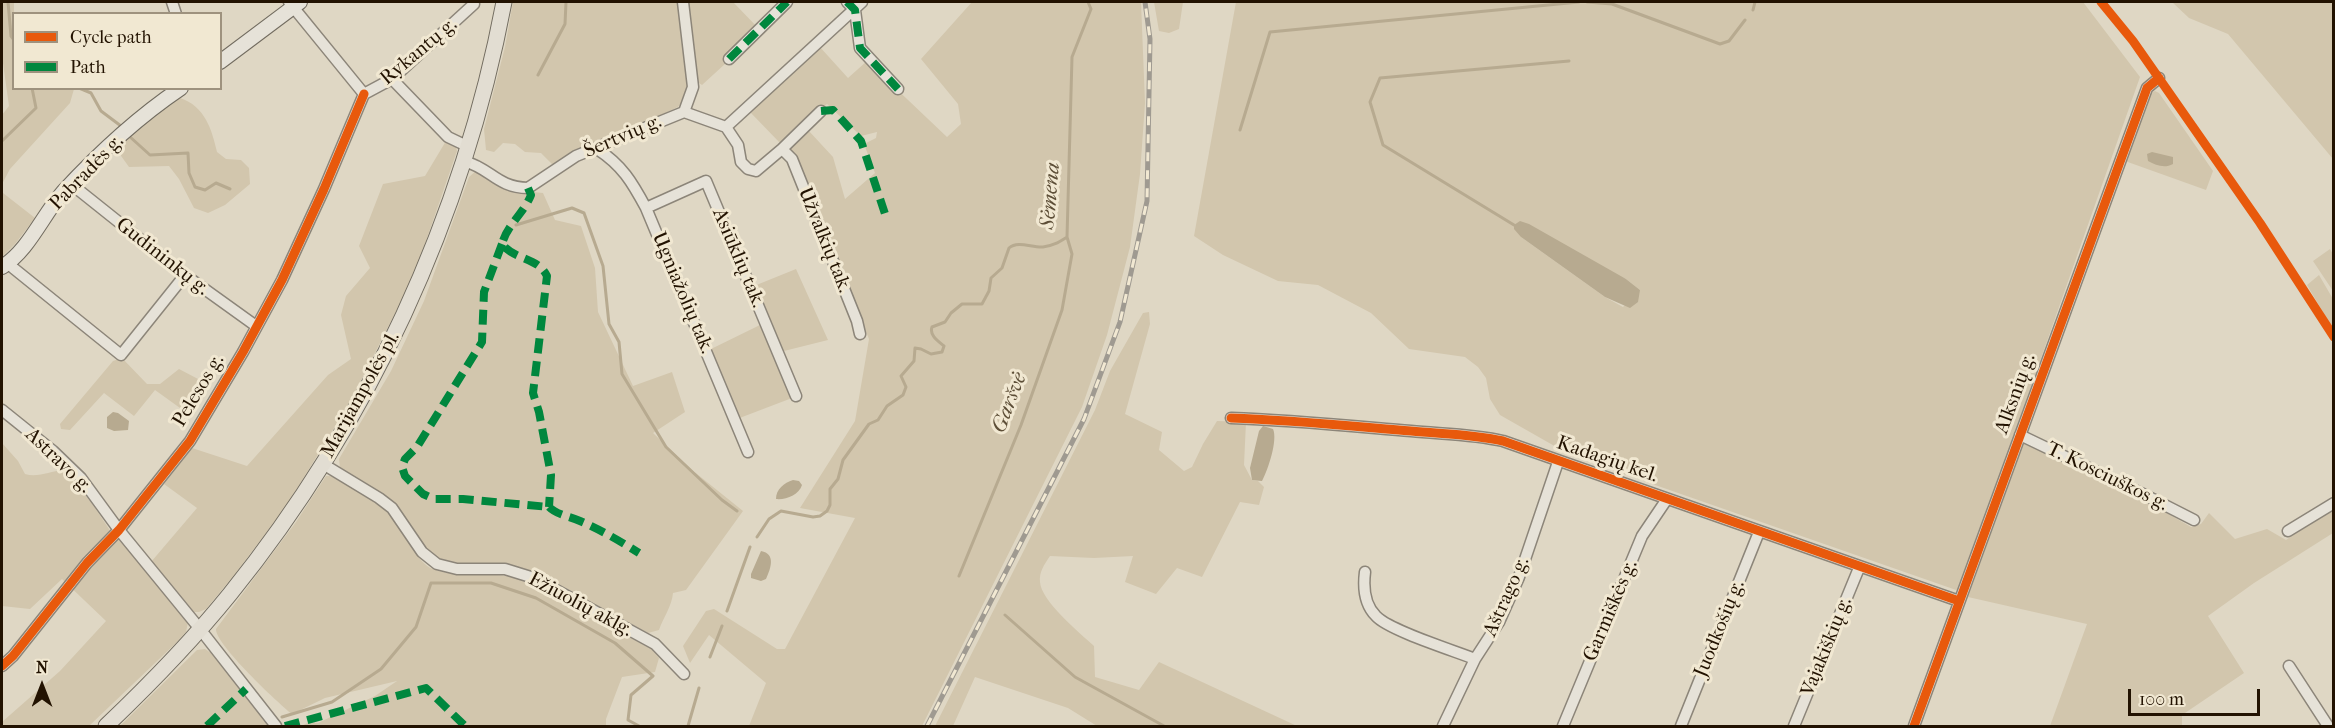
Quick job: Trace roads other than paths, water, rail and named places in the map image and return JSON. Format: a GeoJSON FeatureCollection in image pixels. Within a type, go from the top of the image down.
{"type":"FeatureCollection","features":[{"type":"Feature","properties":{"kind":"main road","name":"Marijampolės pl."},"geometry":{"type":"LineString","coordinates":[[106,726],[200,629],[245,575],[294,510],[372,380],[416,290],[467,154],[485,91],[504,2]]}},
{"type":"Feature","properties":{"kind":"street","name":"Šertvių g."},"geometry":{"type":"LineString","coordinates":[[392,79],[481,168],[503,184],[528,188],[576,156],[684,112],[693,87],[683,2]]}},
{"type":"Feature","properties":{"kind":"street"},"geometry":{"type":"LineString","coordinates":[[729,59],[787,2]]}},
{"type":"Feature","properties":{"kind":"street"},"geometry":{"type":"LineString","coordinates":[[222,60],[294,3]]}},
{"type":"Feature","properties":{"kind":"street","name":"Rykantų g."},"geometry":{"type":"LineString","coordinates":[[294,3],[364,94],[392,79],[474,4]]}},
{"type":"Feature","properties":{"kind":"street"},"geometry":{"type":"LineString","coordinates":[[726,127],[855,4]]}},
{"type":"Feature","properties":{"kind":"street"},"geometry":{"type":"LineString","coordinates":[[855,4],[860,48],[898,89]]}},
{"type":"Feature","properties":{"kind":"street","name":"Alksnių g."},"geometry":{"type":"LineString","coordinates":[[1914,726],[2147,88],[2159,78]]}},
{"type":"Feature","properties":{"kind":"street","name":"Pabradės g."},"geometry":{"type":"LineString","coordinates":[[4,265],[16,255],[71,184],[147,113],[179,90]]}},
{"type":"Feature","properties":{"kind":"street","name":"Pelesos g."},"geometry":{"type":"LineString","coordinates":[[2,666],[13,656],[87,563],[120,530],[190,441],[243,352],[291,260],[364,94]]}},
{"type":"Feature","properties":{"kind":"street"},"geometry":{"type":"LineString","coordinates":[[684,112],[726,127],[738,145],[741,162],[748,169],[756,171],[821,111]]}},
{"type":"Feature","properties":{"kind":"street","name":"Ugniažolių tak."},"geometry":{"type":"LineString","coordinates":[[597,149],[620,166],[646,208],[748,452]]}},
{"type":"Feature","properties":{"kind":"street","name":"Užvalkių tak."},"geometry":{"type":"LineString","coordinates":[[782,149],[792,159],[857,321],[860,334]]}},
{"type":"Feature","properties":{"kind":"street","name":"Asiūklių tak."},"geometry":{"type":"LineString","coordinates":[[646,208],[706,181],[796,396]]}},
{"type":"Feature","properties":{"kind":"street","name":"Gudininkų g."},"geometry":{"type":"LineString","coordinates":[[71,184],[185,275],[256,326]]}},
{"type":"Feature","properties":{"kind":"street"},"geometry":{"type":"LineString","coordinates":[[4,265],[121,355],[185,275]]}},
{"type":"Feature","properties":{"kind":"street","name":"Astravo g."},"geometry":{"type":"LineString","coordinates":[[2,410],[53,451],[81,478],[276,726]]}},
{"type":"Feature","properties":{"kind":"street","name":"Kadagių kel."},"geometry":{"type":"LineString","coordinates":[[1231,418],[1281,420],[1484,438],[1512,444],[1859,568],[1959,601]]}},
{"type":"Feature","properties":{"kind":"street","name":"T. Kosciuškos g."},"geometry":{"type":"LineString","coordinates":[[2020,435],[2194,520]]}},
{"type":"Feature","properties":{"kind":"street","name":"Aštrago g."},"geometry":{"type":"LineString","coordinates":[[1443,726],[1475,659],[1498,622],[1519,577],[1558,462]]}},
{"type":"Feature","properties":{"kind":"street","name":"Ežiuolių aklg."},"geometry":{"type":"LineString","coordinates":[[323,464],[392,508],[422,552],[437,564],[456,569],[505,569],[534,578],[655,644],[684,674]]}},
{"type":"Feature","properties":{"kind":"street","name":"Garmiškės g."},"geometry":{"type":"LineString","coordinates":[[1563,726],[1642,536],[1667,499]]}},
{"type":"Feature","properties":{"kind":"street"},"geometry":{"type":"LineString","coordinates":[[2288,531],[2334,503]]}},
{"type":"Feature","properties":{"kind":"street","name":"Juodkošių g."},"geometry":{"type":"LineString","coordinates":[[1681,726],[1759,532]]}},
{"type":"Feature","properties":{"kind":"street","name":"Vajakiškių g."},"geometry":{"type":"LineString","coordinates":[[1794,726],[1859,568]]}},
{"type":"Feature","properties":{"kind":"street"},"geometry":{"type":"LineString","coordinates":[[1365,572],[1363,590],[1376,617],[1395,628],[1475,659]]}},
{"type":"Feature","properties":{"kind":"street"},"geometry":{"type":"LineString","coordinates":[[2289,666],[2328,726]]}},
{"type":"Feature","properties":{"kind":"waterway"},"geometry":{"type":"LineString","coordinates":[[8,2],[12,37]]}},
{"type":"Feature","properties":{"kind":"waterway"},"geometry":{"type":"LineString","coordinates":[[538,75],[565,24],[566,2]]}},
{"type":"Feature","properties":{"kind":"waterway","name":"Sėmena"},"geometry":{"type":"LineString","coordinates":[[757,537],[769,519],[781,511],[813,517],[820,516],[827,511],[830,505],[830,489],[838,479],[843,460],[869,424],[878,420],[887,406],[903,395],[906,387],[901,376],[914,361],[915,348],[931,354],[942,352],[944,346],[933,335],[932,327],[945,322],[951,313],[962,304],[982,304],[989,291],[991,278],[1002,268],[1009,248],[1021,244],[1047,246],[1067,237],[1072,57],[1091,9],[1088,2]]}},
{"type":"Feature","properties":{"kind":"waterway"},"geometry":{"type":"LineString","coordinates":[[1240,130],[1270,32],[1579,2]]}},
{"type":"Feature","properties":{"kind":"waterway"},"geometry":{"type":"LineString","coordinates":[[1587,2],[1612,4],[1720,44],[1729,41],[1745,20]]}},
{"type":"Feature","properties":{"kind":"waterway"},"geometry":{"type":"LineString","coordinates":[[1753,10],[1755,2]]}},
{"type":"Feature","properties":{"kind":"waterway"},"geometry":{"type":"LineString","coordinates":[[1514,225],[1383,145],[1370,102],[1380,78],[1569,61]]}},
{"type":"Feature","properties":{"kind":"waterway"},"geometry":{"type":"LineString","coordinates":[[2,141],[36,108],[32,90]]}},
{"type":"Feature","properties":{"kind":"waterway"},"geometry":{"type":"LineString","coordinates":[[84,90],[91,93],[101,111],[121,126]]}},
{"type":"Feature","properties":{"kind":"waterway"},"geometry":{"type":"LineString","coordinates":[[129,136],[150,155],[188,153],[189,173],[195,187],[205,190],[216,183],[230,189]]}},
{"type":"Feature","properties":{"kind":"waterway"},"geometry":{"type":"LineString","coordinates":[[516,225],[572,208],[584,213],[603,266],[609,324],[619,342],[622,374],[666,447],[722,500],[737,511]]}},
{"type":"Feature","properties":{"kind":"waterway","name":"Garšvė"},"geometry":{"type":"LineString","coordinates":[[959,576],[1021,425],[1062,310],[1072,254],[1067,237]]}},
{"type":"Feature","properties":{"kind":"waterway","name":"Sėmena"},"geometry":{"type":"LineString","coordinates":[[727,611],[750,547]]}},
{"type":"Feature","properties":{"kind":"waterway"},"geometry":{"type":"LineString","coordinates":[[282,717],[332,702],[381,669],[416,627],[431,583],[491,583],[536,598],[615,643],[653,676],[631,695],[628,720],[639,726]]}},
{"type":"Feature","properties":{"kind":"waterway","name":"Garšvė"},"geometry":{"type":"LineString","coordinates":[[1005,615],[1075,677],[1164,726]]}},
{"type":"Feature","properties":{"kind":"waterway","name":"Sėmena"},"geometry":{"type":"LineString","coordinates":[[710,657],[722,626]]}},
{"type":"Feature","properties":{"kind":"waterway","name":"Sėmena"},"geometry":{"type":"LineString","coordinates":[[688,726],[699,688]]}},
{"type":"Feature","properties":{"kind":"railway"},"geometry":{"type":"LineString","coordinates":[[927,726],[1084,419],[1120,322],[1147,201],[1150,39],[1145,2]]}}]}
